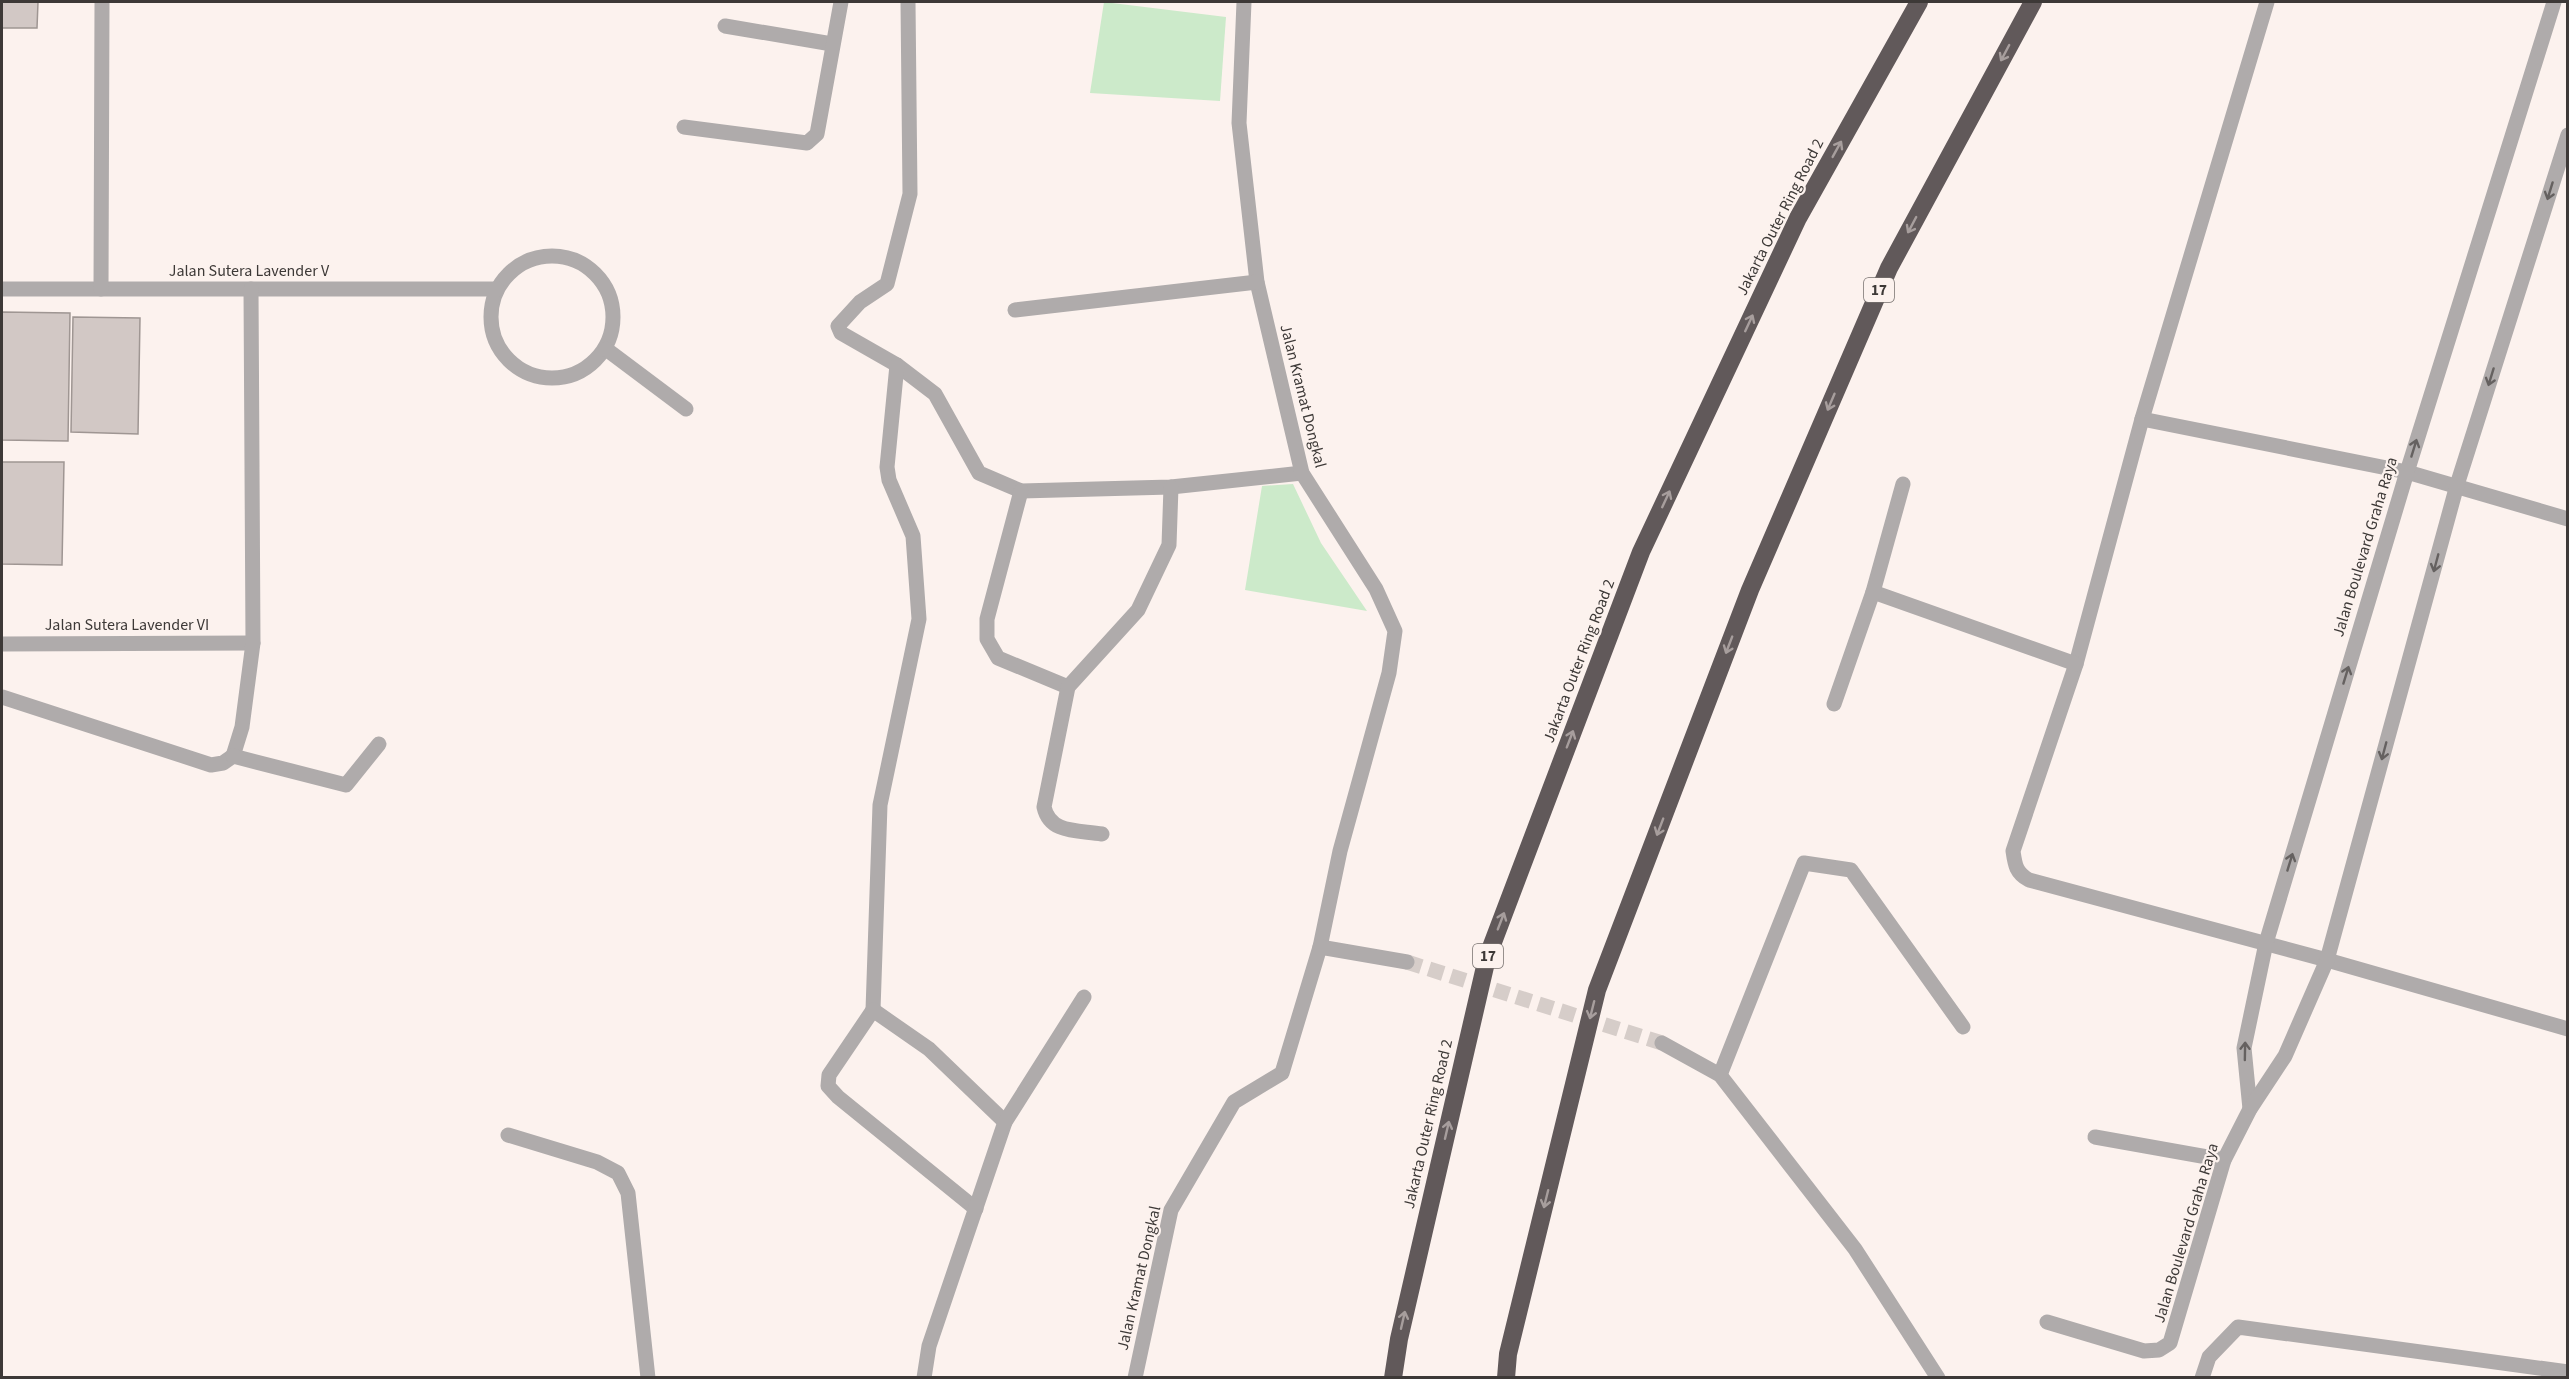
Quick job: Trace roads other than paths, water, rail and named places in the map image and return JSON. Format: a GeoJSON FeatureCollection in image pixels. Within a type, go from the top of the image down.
{"type":"FeatureCollection","features":[{"type":"Feature","properties":{"kind":"highway","name":"Jakarta Outer Ring Road 2"},"geometry":{"type":"LineString","coordinates":[[1393,1377],[1399,1339],[1487,958],[1641,552],[1798,218],[1919,2]]}},
{"type":"Feature","properties":{"kind":"highway","name":"17"},"geometry":{"type":"LineString","coordinates":[[1506,1377],[1508,1354],[1597,990],[1750,590],[1889,268],[2032,2]]}},
{"type":"Feature","properties":{"kind":"street"},"geometry":{"type":"LineString","coordinates":[[101,289],[102,2]]}},
{"type":"Feature","properties":{"kind":"street"},"geometry":{"type":"LineString","coordinates":[[684,127],[807,143],[817,134],[841,2]]}},
{"type":"Feature","properties":{"kind":"street"},"geometry":{"type":"LineString","coordinates":[[908,2],[910,194],[887,284],[860,302],[838,326],[841,333],[897,365],[935,394],[979,473],[1021,491],[1172,487],[1302,473]]}},
{"type":"Feature","properties":{"kind":"street","name":"Jalan Kramat Dongkal"},"geometry":{"type":"LineString","coordinates":[[1135,1377],[1171,1210],[1234,1102],[1282,1073],[1320,947],[1340,851],[1389,673],[1395,631],[1376,589],[1302,473],[1257,282],[1239,123],[1244,2]]}},
{"type":"Feature","properties":{"kind":"street"},"geometry":{"type":"LineString","coordinates":[[2267,2],[2142,419],[2076,664],[2013,851],[2015,866],[2020,875],[2029,880],[2266,943],[2568,1029]]}},
{"type":"Feature","properties":{"kind":"street","name":"Jalan Boulevard Graha Raya"},"geometry":{"type":"LineString","coordinates":[[2250,1109],[2244,1048],[2266,943],[2407,472],[2554,2]]}},
{"type":"Feature","properties":{"kind":"street"},"geometry":{"type":"LineString","coordinates":[[725,26],[832,44]]}},
{"type":"Feature","properties":{"kind":"street","name":"Jalan Boulevard Graha Raya"},"geometry":{"type":"LineString","coordinates":[[2047,1322],[2144,1351],[2159,1350],[2170,1343],[2224,1160],[2250,1109],[2285,1056],[2327,960],[2457,485],[2568,135]]}},
{"type":"Feature","properties":{"kind":"street"},"geometry":{"type":"LineString","coordinates":[[559,255],[583,262],[602,279],[613,301],[614,326],[606,349],[590,366],[568,376],[545,378],[522,371],[504,356],[493,335],[490,311],[497,289],[512,269],[534,257],[559,255]]}},
{"type":"Feature","properties":{"kind":"street"},"geometry":{"type":"LineString","coordinates":[[1015,310],[1257,282]]}},
{"type":"Feature","properties":{"kind":"street","name":"Jalan Sutera Lavender V"},"geometry":{"type":"LineString","coordinates":[[2,289],[497,289]]}},
{"type":"Feature","properties":{"kind":"street"},"geometry":{"type":"LineString","coordinates":[[2,697],[210,765],[223,763],[233,756],[242,727],[253,643],[251,289]]}},
{"type":"Feature","properties":{"kind":"street"},"geometry":{"type":"LineString","coordinates":[[606,349],[686,409]]}},
{"type":"Feature","properties":{"kind":"street"},"geometry":{"type":"LineString","coordinates":[[897,365],[887,467],[889,480],[913,536],[919,619],[880,805],[873,1010],[829,1074],[828,1086],[838,1097],[976,1209]]}},
{"type":"Feature","properties":{"kind":"street"},"geometry":{"type":"LineString","coordinates":[[2142,419],[2407,472],[2568,519]]}},
{"type":"Feature","properties":{"kind":"street"},"geometry":{"type":"LineString","coordinates":[[1834,704],[1873,592],[1903,484]]}},
{"type":"Feature","properties":{"kind":"street"},"geometry":{"type":"LineString","coordinates":[[1102,834],[1054,826],[1044,807],[1068,687],[1138,610],[1169,545],[1172,487]]}},
{"type":"Feature","properties":{"kind":"street"},"geometry":{"type":"LineString","coordinates":[[1021,491],[987,619],[987,639],[998,658],[1068,687]]}},
{"type":"Feature","properties":{"kind":"street"},"geometry":{"type":"LineString","coordinates":[[1873,592],[2076,664]]}},
{"type":"Feature","properties":{"kind":"street","name":"Jalan Sutera Lavender VI"},"geometry":{"type":"LineString","coordinates":[[2,644],[253,643]]}},
{"type":"Feature","properties":{"kind":"street"},"geometry":{"type":"LineString","coordinates":[[233,756],[345,785],[379,744]]}},
{"type":"Feature","properties":{"kind":"street"},"geometry":{"type":"LineString","coordinates":[[1720,1074],[1804,863],[1851,870],[1964,1028]]}},
{"type":"Feature","properties":{"kind":"street"},"geometry":{"type":"LineString","coordinates":[[1320,947],[1407,962]]}},
{"type":"Feature","properties":{"kind":"street"},"geometry":{"type":"LineString","coordinates":[[924,1377],[929,1346],[1005,1122],[1084,997]]}},
{"type":"Feature","properties":{"kind":"street"},"geometry":{"type":"LineString","coordinates":[[873,1010],[929,1049],[1005,1122]]}},
{"type":"Feature","properties":{"kind":"street"},"geometry":{"type":"LineString","coordinates":[[1662,1043],[1720,1074],[1855,1249],[1938,1377]]}},
{"type":"Feature","properties":{"kind":"street"},"geometry":{"type":"LineString","coordinates":[[507,1135],[597,1162],[618,1173],[628,1193],[648,1377]]}},
{"type":"Feature","properties":{"kind":"street"},"geometry":{"type":"LineString","coordinates":[[2095,1137],[2224,1160]]}},
{"type":"Feature","properties":{"kind":"street"},"geometry":{"type":"LineString","coordinates":[[2202,1377],[2209,1357],[2238,1327],[2568,1372]]}},
{"type":"Feature","properties":{"kind":"tunnel"},"geometry":{"type":"LineString","coordinates":[[1407,962],[1662,1043]]}}]}
